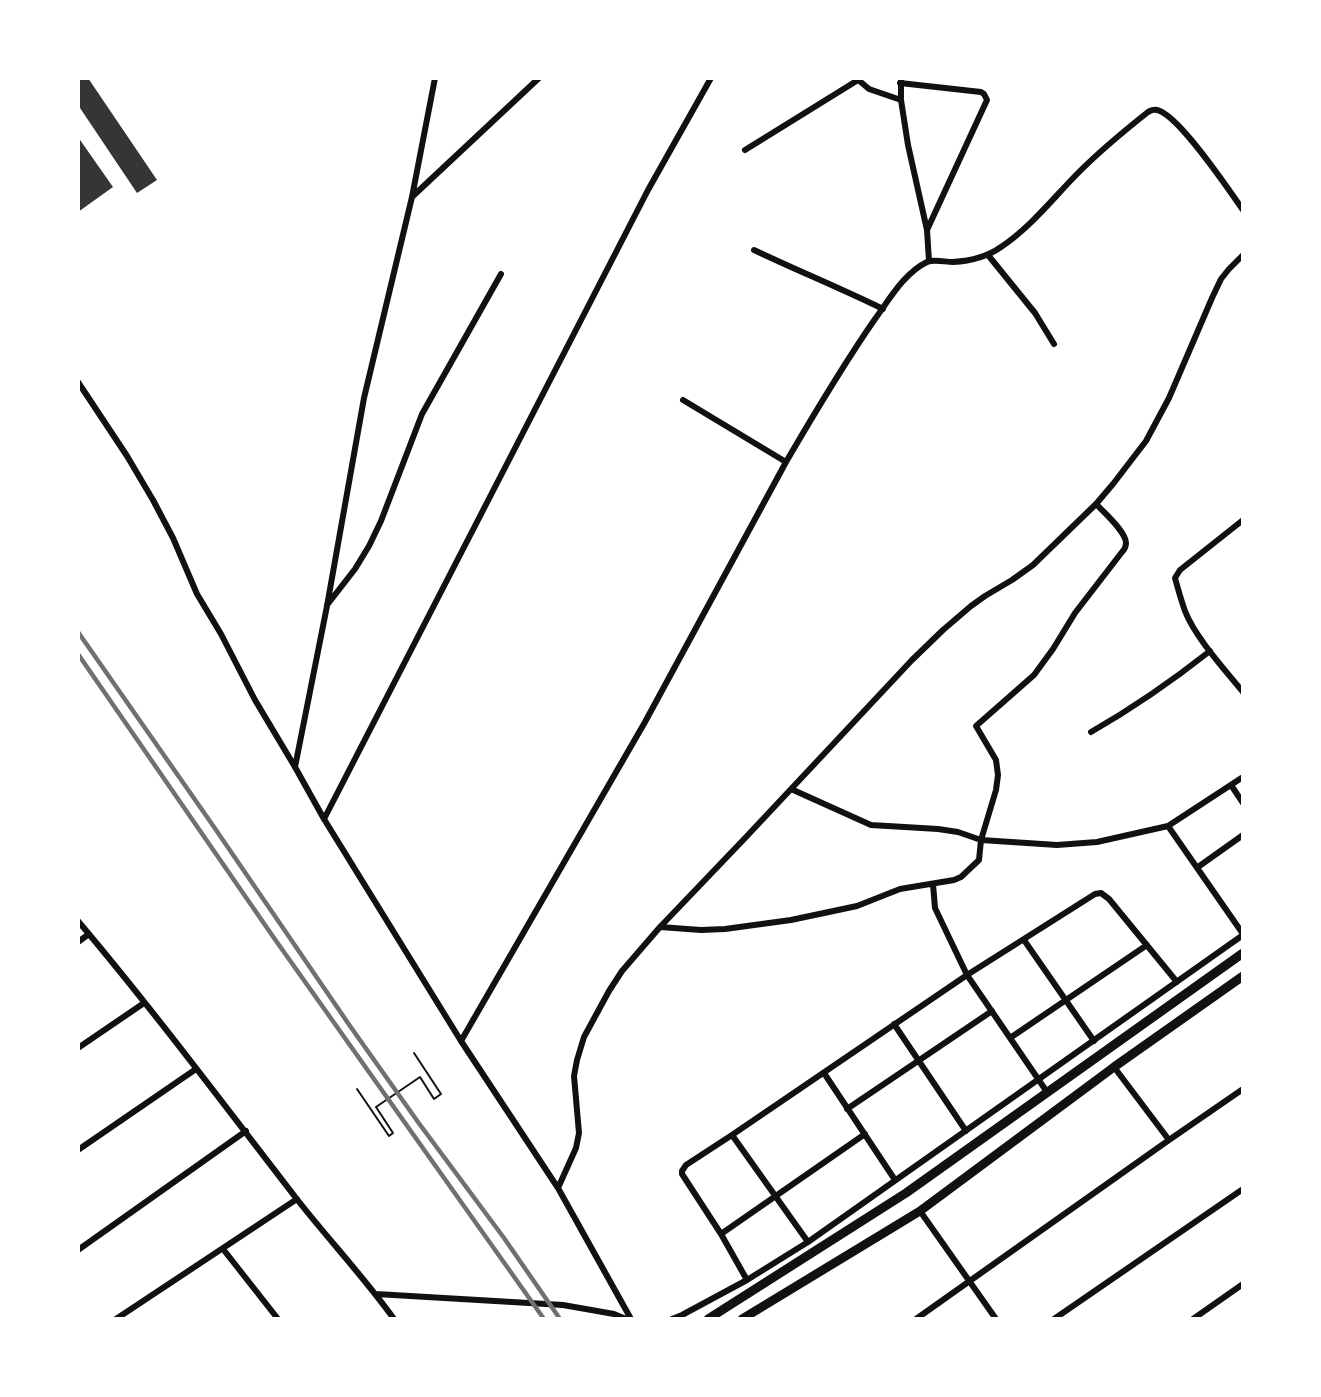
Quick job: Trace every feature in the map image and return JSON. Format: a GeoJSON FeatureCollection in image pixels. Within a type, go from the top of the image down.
{"type":"FeatureCollection","features":[{"type":"Feature","properties":{"kind":"main road"},"geometry":{"type":"LineString","coordinates":[[708,1319],[906,1193],[1243,953]]}},
{"type":"Feature","properties":{"kind":"main road"},"geometry":{"type":"LineString","coordinates":[[742,1319],[920,1211],[1114,1067],[1243,976]]}},
{"type":"Feature","properties":{"kind":"street"},"geometry":{"type":"LineString","coordinates":[[295,767],[327,606],[364,398],[412,197],[435,78]]}},
{"type":"Feature","properties":{"kind":"street"},"geometry":{"type":"LineString","coordinates":[[412,197],[539,78]]}},
{"type":"Feature","properties":{"kind":"street"},"geometry":{"type":"LineString","coordinates":[[324,819],[626,233],[711,78]]}},
{"type":"Feature","properties":{"kind":"street"},"geometry":{"type":"LineString","coordinates":[[745,150],[857,79],[869,89],[901,100]]}},
{"type":"Feature","properties":{"kind":"street"},"geometry":{"type":"LineString","coordinates":[[927,230],[987,100],[981,92],[900,80],[908,145],[927,230],[929,261]]}},
{"type":"Feature","properties":{"kind":"street"},"geometry":{"type":"LineString","coordinates":[[461,1041],[645,722],[786,462],[856,347],[882,309],[912,272],[929,261],[955,262],[972,259],[988,255],[1001,248],[1048,206],[1101,150],[1153,110],[1162,112],[1191,139],[1243,210]]}},
{"type":"Feature","properties":{"kind":"street"},"geometry":{"type":"LineString","coordinates":[[754,250],[882,309]]}},
{"type":"Feature","properties":{"kind":"street"},"geometry":{"type":"LineString","coordinates":[[988,255],[1031,307],[1054,344]]}},
{"type":"Feature","properties":{"kind":"street"},"geometry":{"type":"LineString","coordinates":[[558,1188],[576,1148],[579,1133],[574,1076],[577,1060],[584,1037],[622,970],[872,702],[943,630],[985,596],[1033,565],[1096,504],[1146,441],[1169,398],[1221,279],[1243,255]]}},
{"type":"Feature","properties":{"kind":"street"},"geometry":{"type":"LineString","coordinates":[[327,606],[369,546],[381,521],[422,414],[501,274]]}},
{"type":"Feature","properties":{"kind":"street"},"geometry":{"type":"LineString","coordinates":[[78,382],[153,500],[173,538],[197,594],[324,819],[461,1041],[558,1188],[632,1319]]}},
{"type":"Feature","properties":{"kind":"street"},"geometry":{"type":"LineString","coordinates":[[683,400],[786,462]]}},
{"type":"Feature","properties":{"kind":"street"},"geometry":{"type":"LineString","coordinates":[[660,927],[701,930],[791,920],[857,906],[900,889],[954,880],[967,873],[979,860],[981,840],[996,790],[998,775],[996,760],[977,728],[978,724],[1034,675],[1075,613],[1126,545],[1120,530],[1096,504]]}},
{"type":"Feature","properties":{"kind":"street"},"geometry":{"type":"LineString","coordinates":[[1243,520],[1180,570],[1175,578],[1185,612],[1210,651],[1243,692]]}},
{"type":"Feature","properties":{"kind":"street"},"geometry":{"type":"LineString","coordinates":[[1090,732],[1176,678],[1210,651]]}},
{"type":"Feature","properties":{"kind":"street"},"geometry":{"type":"LineString","coordinates":[[791,789],[871,825],[938,829],[958,832],[981,840],[1057,845],[1097,842],[1168,826],[1243,777]]}},
{"type":"Feature","properties":{"kind":"street"},"geometry":{"type":"LineString","coordinates":[[1231,785],[1243,803]]}},
{"type":"Feature","properties":{"kind":"street"},"geometry":{"type":"LineString","coordinates":[[672,1319],[682,1316],[747,1280],[808,1242],[1243,935],[1168,826]]}},
{"type":"Feature","properties":{"kind":"street"},"geometry":{"type":"LineString","coordinates":[[1198,867],[1243,836]]}},
{"type":"Feature","properties":{"kind":"street"},"geometry":{"type":"LineString","coordinates":[[933,884],[936,908],[967,975],[1047,1092]]}},
{"type":"Feature","properties":{"kind":"street"},"geometry":{"type":"LineString","coordinates":[[747,1280],[721,1234],[682,1174],[686,1165],[967,975],[1098,893],[1109,899],[1177,982]]}},
{"type":"Feature","properties":{"kind":"street"},"geometry":{"type":"LineString","coordinates":[[78,921],[394,1319]]}},
{"type":"Feature","properties":{"kind":"street"},"geometry":{"type":"LineString","coordinates":[[78,942],[89,934]]}},
{"type":"Feature","properties":{"kind":"street"},"geometry":{"type":"LineString","coordinates":[[1024,940],[1094,1041]]}},
{"type":"Feature","properties":{"kind":"street"},"geometry":{"type":"LineString","coordinates":[[1010,1038],[1147,945]]}},
{"type":"Feature","properties":{"kind":"street"},"geometry":{"type":"LineString","coordinates":[[78,1048],[144,1003]]}},
{"type":"Feature","properties":{"kind":"street"},"geometry":{"type":"LineString","coordinates":[[848,1108],[992,1011]]}},
{"type":"Feature","properties":{"kind":"street"},"geometry":{"type":"LineString","coordinates":[[894,1024],[966,1131]]}},
{"type":"Feature","properties":{"kind":"street"},"geometry":{"type":"LineString","coordinates":[[1114,1067],[1169,1140]]}},
{"type":"Feature","properties":{"kind":"street"},"geometry":{"type":"LineString","coordinates":[[78,1150],[196,1069]]}},
{"type":"Feature","properties":{"kind":"street"},"geometry":{"type":"LineString","coordinates":[[824,1073],[895,1180]]}},
{"type":"Feature","properties":{"kind":"street"},"geometry":{"type":"LineString","coordinates":[[916,1319],[1243,1089]]}},
{"type":"Feature","properties":{"kind":"street"},"geometry":{"type":"LineString","coordinates":[[78,1250],[246,1131]]}},
{"type":"Feature","properties":{"kind":"street"},"geometry":{"type":"LineString","coordinates":[[721,1234],[865,1134]]}},
{"type":"Feature","properties":{"kind":"street"},"geometry":{"type":"LineString","coordinates":[[732,1135],[808,1242]]}},
{"type":"Feature","properties":{"kind":"street"},"geometry":{"type":"LineString","coordinates":[[1054,1319],[1243,1189]]}},
{"type":"Feature","properties":{"kind":"street"},"geometry":{"type":"LineString","coordinates":[[120,1318],[297,1199]]}},
{"type":"Feature","properties":{"kind":"street"},"geometry":{"type":"LineString","coordinates":[[920,1211],[996,1319]]}},
{"type":"Feature","properties":{"kind":"street"},"geometry":{"type":"LineString","coordinates":[[223,1249],[278,1319]]}},
{"type":"Feature","properties":{"kind":"street"},"geometry":{"type":"LineString","coordinates":[[1193,1319],[1243,1284]]}},
{"type":"Feature","properties":{"kind":"street"},"geometry":{"type":"LineString","coordinates":[[376,1294],[562,1305],[614,1314],[626,1319]]}},
{"type":"Feature","properties":{"kind":"path"},"geometry":{"type":"LineString","coordinates":[[357,1089],[389,1136],[393,1133],[376,1107],[420,1077],[434,1099],[441,1094],[414,1053]]}},
{"type":"Feature","properties":{"kind":"building"},"geometry":{"type":"Polygon","coordinates":[[[78,78],[88,78],[157,180],[137,193],[78,105],[78,78]]]}},
{"type":"Feature","properties":{"kind":"building"},"geometry":{"type":"Polygon","coordinates":[[[78,137],[113,187],[78,212],[78,137]]]}},
{"type":"Feature","properties":{"kind":"railway"},"geometry":{"type":"LineString","coordinates":[[78,632],[350,1026],[560,1319]]}},
{"type":"Feature","properties":{"kind":"railway"},"geometry":{"type":"LineString","coordinates":[[78,654],[274,938],[544,1319]]}}]}
